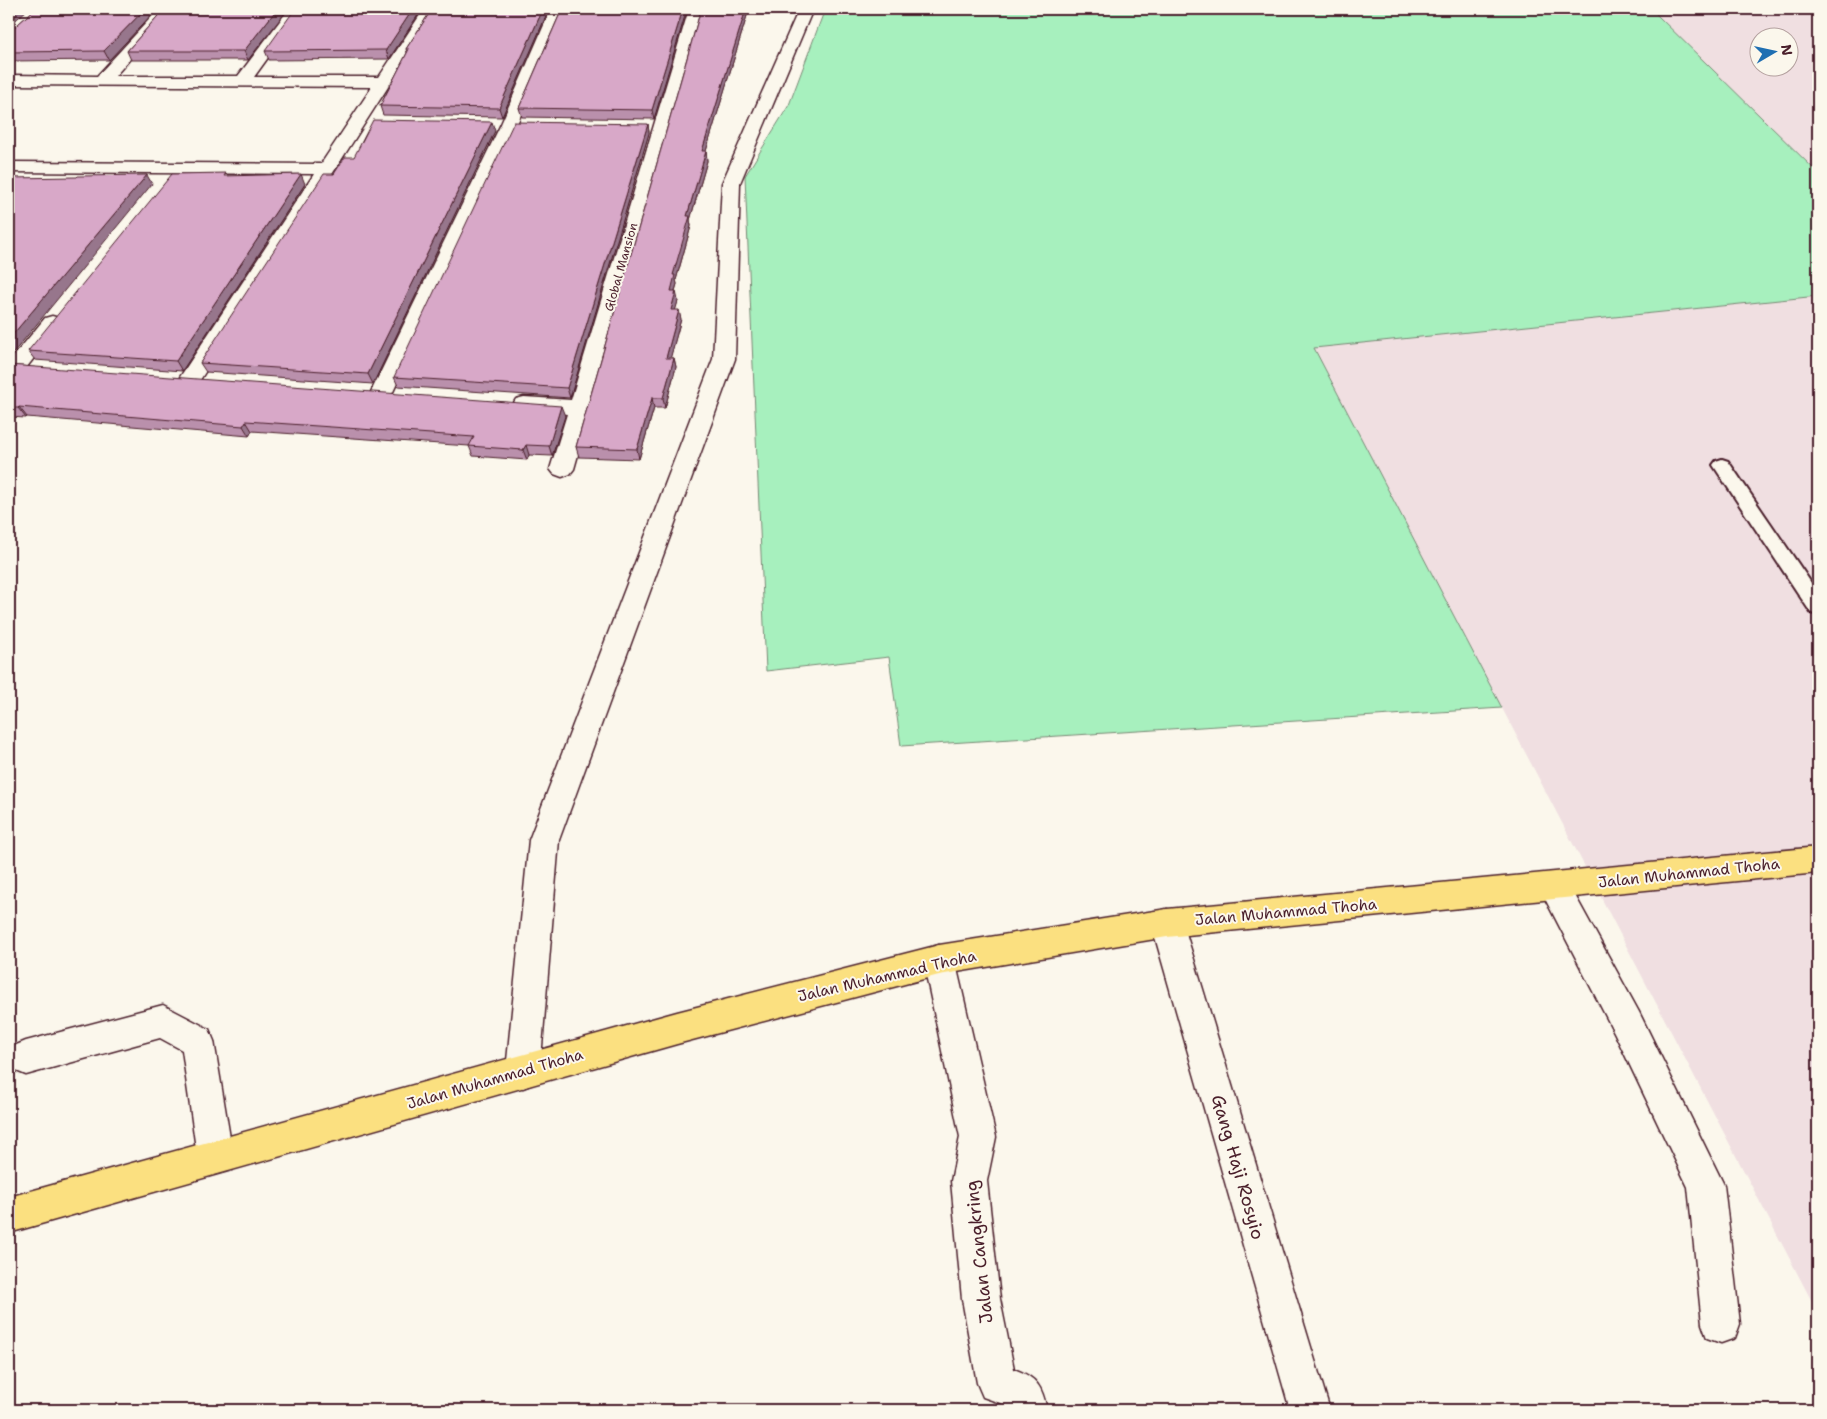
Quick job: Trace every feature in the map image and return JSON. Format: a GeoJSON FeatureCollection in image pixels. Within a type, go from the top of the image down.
{"type":"FeatureCollection","features":[{"type":"Feature","properties":{"kind":"main road","name":"Jalan Muhammad Thoha"},"geometry":{"type":"LineString","coordinates":[[9,1215],[677,1028],[939,960],[1167,923],[1818,860]]}},
{"type":"Feature","properties":{"kind":"street"},"geometry":{"type":"LineString","coordinates":[[102,80],[167,9]]}},
{"type":"Feature","properties":{"kind":"street"},"geometry":{"type":"LineString","coordinates":[[244,81],[296,9]]}},
{"type":"Feature","properties":{"kind":"street"},"geometry":{"type":"LineString","coordinates":[[189,380],[431,9]]}},
{"type":"Feature","properties":{"kind":"street"},"geometry":{"type":"LineString","coordinates":[[381,394],[509,124],[558,9]]}},
{"type":"Feature","properties":{"kind":"street","name":"Global Mansion"},"geometry":{"type":"LineString","coordinates":[[562,469],[696,9]]}},
{"type":"Feature","properties":{"kind":"street"},"geometry":{"type":"LineString","coordinates":[[523,1071],[544,840],[724,359],[731,183],[806,9]]}},
{"type":"Feature","properties":{"kind":"street"},"geometry":{"type":"LineString","coordinates":[[9,80],[382,82]]}},
{"type":"Feature","properties":{"kind":"street"},"geometry":{"type":"LineString","coordinates":[[357,122],[376,122]]}},
{"type":"Feature","properties":{"kind":"street"},"geometry":{"type":"LineString","coordinates":[[490,124],[528,124]]}},
{"type":"Feature","properties":{"kind":"street"},"geometry":{"type":"LineString","coordinates":[[644,126],[663,126]]}},
{"type":"Feature","properties":{"kind":"street"},"geometry":{"type":"LineString","coordinates":[[9,180],[15,167],[326,169]]}},
{"type":"Feature","properties":{"kind":"street"},"geometry":{"type":"LineString","coordinates":[[166,183],[178,168]]}},
{"type":"Feature","properties":{"kind":"street"},"geometry":{"type":"LineString","coordinates":[[12,367],[66,306]]}},
{"type":"Feature","properties":{"kind":"street"},"geometry":{"type":"LineString","coordinates":[[12,367],[45,369]]}},
{"type":"Feature","properties":{"kind":"street"},"geometry":{"type":"LineString","coordinates":[[500,402],[580,408]]}},
{"type":"Feature","properties":{"kind":"street"},"geometry":{"type":"LineString","coordinates":[[1554,887],[1627,1023],[1706,1185],[1721,1324]]}},
{"type":"Feature","properties":{"kind":"street","name":"Gang Haji Rosyio"},"geometry":{"type":"LineString","coordinates":[[1167,923],[1310,1410]]}},
{"type":"Feature","properties":{"kind":"street","name":"Jalan Cangkring"},"geometry":{"type":"LineString","coordinates":[[939,960],[978,1137],[969,1181],[981,1299],[997,1382],[1013,1387],[1024,1396],[1027,1410]]}},
{"type":"Feature","properties":{"kind":"street"},"geometry":{"type":"LineString","coordinates":[[26,1058],[163,1020],[197,1041],[215,1156]]}},
{"type":"Feature","properties":{"kind":"lane"},"geometry":{"type":"LineString","coordinates":[[1722,465],[1818,608]]}},
{"type":"Feature","properties":{"kind":"shaded area"},"geometry":{"type":"Polygon","coordinates":[[[1737,9],[1818,9],[1818,173],[1655,14],[1737,9]]]}},
{"type":"Feature","properties":{"kind":"shaded area"},"geometry":{"type":"Polygon","coordinates":[[[1818,296],[1818,1313],[1314,348],[1818,296]]]}},
{"type":"Feature","properties":{"kind":"green space"},"geometry":{"type":"Polygon","coordinates":[[[825,9],[1737,9],[1656,14],[1818,173],[1818,296],[1314,348],[1502,708],[901,746],[889,657],[766,671],[745,176],[789,105],[825,9]]]}},
{"type":"Feature","properties":{"kind":"building"},"geometry":{"type":"Polygon","coordinates":[[[35,9],[145,9],[104,51],[9,52],[9,32],[35,9]]]}},
{"type":"Feature","properties":{"kind":"building"},"geometry":{"type":"Polygon","coordinates":[[[164,9],[277,9],[244,51],[127,51],[164,9]]]}},
{"type":"Feature","properties":{"kind":"building"},"geometry":{"type":"Polygon","coordinates":[[[295,9],[413,9],[386,50],[265,51],[295,9]]]}},
{"type":"Feature","properties":{"kind":"building"},"geometry":{"type":"Polygon","coordinates":[[[432,9],[543,9],[499,108],[380,106],[409,49],[406,49],[432,9]]]}},
{"type":"Feature","properties":{"kind":"building"},"geometry":{"type":"Polygon","coordinates":[[[562,9],[683,9],[652,110],[519,108],[562,9]]]}},
{"type":"Feature","properties":{"kind":"building"},"geometry":{"type":"Polygon","coordinates":[[[701,9],[746,9],[702,151],[706,151],[687,216],[690,216],[673,275],[675,275],[671,291],[676,291],[671,310],[679,310],[666,358],[674,358],[663,398],[652,398],[637,449],[576,447],[701,9]]]}},
{"type":"Feature","properties":{"kind":"building"},"geometry":{"type":"Polygon","coordinates":[[[373,120],[492,122],[368,374],[200,363],[324,174],[334,174],[345,157],[354,157],[373,120]]]}},
{"type":"Feature","properties":{"kind":"building"},"geometry":{"type":"Polygon","coordinates":[[[514,122],[648,124],[567,388],[394,377],[514,122]]]}},
{"type":"Feature","properties":{"kind":"building"},"geometry":{"type":"Polygon","coordinates":[[[226,173],[224,176],[301,174],[176,361],[28,351],[172,174],[226,173]]]}},
{"type":"Feature","properties":{"kind":"building"},"geometry":{"type":"Polygon","coordinates":[[[147,175],[9,339],[9,178],[147,175]]]}},
{"type":"Feature","properties":{"kind":"building"},"geometry":{"type":"Polygon","coordinates":[[[9,365],[561,406],[549,446],[526,445],[523,450],[469,446],[474,437],[246,421],[243,426],[19,407],[9,408],[9,365]]]}}]}
